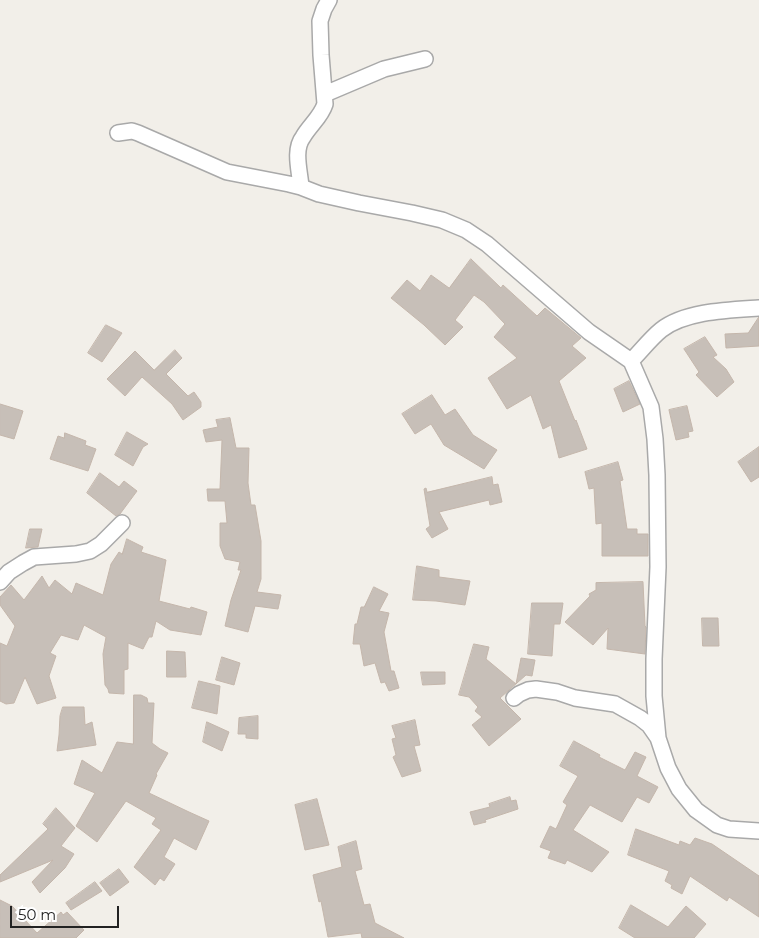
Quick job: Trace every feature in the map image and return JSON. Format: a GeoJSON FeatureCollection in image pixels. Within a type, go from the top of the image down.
{"type":"FeatureCollection","features":[{"type":"Feature","properties":{"kind":"street"},"geometry":{"type":"LineString","coordinates":[[301,187],[298,151],[301,138],[323,111],[325,104],[320,55],[320,21],[329,0]]}},
{"type":"Feature","properties":{"kind":"street"},"geometry":{"type":"LineString","coordinates":[[325,94],[384,69],[425,59]]}},
{"type":"Feature","properties":{"kind":"street"},"geometry":{"type":"LineString","coordinates":[[118,134],[132,131],[138,133],[227,172],[301,187],[319,194],[419,214],[442,220],[466,230],[494,250],[589,332],[631,361],[651,407],[655,440],[658,567],[654,696],[658,738],[668,768],[679,789],[696,810],[717,825],[729,829],[759,832]]}},
{"type":"Feature","properties":{"kind":"street"},"geometry":{"type":"LineString","coordinates":[[631,361],[661,330],[679,319],[702,314],[759,308]]}},
{"type":"Feature","properties":{"kind":"street"},"geometry":{"type":"LineString","coordinates":[[0,582],[9,572],[34,557],[90,551],[102,544],[122,523]]}},
{"type":"Feature","properties":{"kind":"street"},"geometry":{"type":"LineString","coordinates":[[514,698],[528,690],[536,689],[557,692],[575,698],[615,704],[649,725],[658,738]]}},
{"type":"Feature","properties":{"kind":"building"},"geometry":{"type":"Polygon","coordinates":[[[471,259],[501,288],[503,285],[537,316],[545,308],[581,338],[572,346],[586,358],[559,381],[587,449],[559,458],[551,425],[543,429],[531,395],[507,409],[488,378],[517,358],[494,337],[505,324],[484,302],[474,295],[455,320],[463,327],[445,345],[391,298],[407,280],[420,291],[431,275],[449,288],[471,259]]]}},
{"type":"Feature","properties":{"kind":"building"},"geometry":{"type":"Polygon","coordinates":[[[759,317],[759,346],[726,348],[725,334],[748,333],[759,317]]]}},
{"type":"Feature","properties":{"kind":"building"},"geometry":{"type":"Polygon","coordinates":[[[106,325],[122,333],[102,362],[88,353],[106,325]]]}},
{"type":"Feature","properties":{"kind":"building"},"geometry":{"type":"Polygon","coordinates":[[[705,337],[717,355],[713,357],[726,369],[734,382],[717,397],[696,375],[699,372],[684,349],[705,337]]]}},
{"type":"Feature","properties":{"kind":"building"},"geometry":{"type":"Polygon","coordinates":[[[175,350],[182,358],[166,374],[188,396],[194,392],[201,402],[201,407],[183,420],[172,404],[142,377],[125,396],[107,379],[135,351],[154,370],[175,350]]]}},
{"type":"Feature","properties":{"kind":"building"},"geometry":{"type":"Polygon","coordinates":[[[629,381],[640,404],[623,412],[614,389],[629,381]]]}},
{"type":"Feature","properties":{"kind":"building"},"geometry":{"type":"Polygon","coordinates":[[[432,395],[445,415],[455,409],[473,435],[497,450],[484,469],[444,445],[431,424],[415,434],[402,414],[432,395]]]}},
{"type":"Feature","properties":{"kind":"building"},"geometry":{"type":"Polygon","coordinates":[[[0,404],[23,411],[14,439],[0,435],[0,404]]]}},
{"type":"Feature","properties":{"kind":"building"},"geometry":{"type":"Polygon","coordinates":[[[687,406],[693,431],[688,432],[689,437],[676,440],[669,410],[687,406]]]}},
{"type":"Feature","properties":{"kind":"building"},"geometry":{"type":"Polygon","coordinates":[[[230,418],[236,448],[249,448],[248,483],[251,505],[255,505],[261,541],[261,579],[257,592],[281,595],[278,609],[255,606],[248,632],[225,626],[241,570],[238,570],[240,562],[225,559],[220,546],[220,523],[227,523],[225,501],[208,501],[207,489],[220,489],[222,440],[206,442],[203,430],[218,427],[216,420],[230,418]]]}},
{"type":"Feature","properties":{"kind":"building"},"geometry":{"type":"Polygon","coordinates":[[[127,432],[148,444],[143,447],[133,466],[115,455],[127,432]]]}},
{"type":"Feature","properties":{"kind":"building"},"geometry":{"type":"Polygon","coordinates":[[[65,433],[86,441],[85,445],[96,449],[88,471],[50,459],[58,436],[64,438],[65,433]]]}},
{"type":"Feature","properties":{"kind":"building"},"geometry":{"type":"Polygon","coordinates":[[[759,447],[759,477],[751,482],[738,462],[759,447]]]}},
{"type":"Feature","properties":{"kind":"building"},"geometry":{"type":"Polygon","coordinates":[[[618,462],[623,480],[620,481],[627,529],[637,529],[637,534],[648,534],[648,556],[602,556],[602,523],[596,524],[594,488],[589,489],[585,472],[618,462]]]}},
{"type":"Feature","properties":{"kind":"building"},"geometry":{"type":"Polygon","coordinates":[[[100,473],[119,487],[124,481],[137,491],[120,514],[116,516],[87,493],[100,473]]]}},
{"type":"Feature","properties":{"kind":"building"},"geometry":{"type":"Polygon","coordinates":[[[492,477],[493,485],[498,484],[502,502],[490,505],[489,500],[439,512],[448,529],[432,538],[426,529],[430,526],[424,489],[426,488],[427,492],[492,477]]]}},
{"type":"Feature","properties":{"kind":"building"},"geometry":{"type":"Polygon","coordinates":[[[30,529],[42,529],[38,547],[26,548],[30,529]]]}},
{"type":"Feature","properties":{"kind":"building"},"geometry":{"type":"Polygon","coordinates":[[[127,539],[143,547],[141,552],[166,560],[159,601],[207,612],[201,635],[170,630],[156,621],[152,637],[149,637],[143,649],[128,643],[128,669],[124,670],[124,694],[109,693],[105,685],[103,654],[106,637],[84,625],[78,640],[61,635],[50,653],[56,656],[49,676],[56,698],[37,704],[25,677],[14,703],[6,704],[0,701],[0,643],[7,646],[15,626],[0,605],[0,597],[11,585],[24,600],[42,576],[49,588],[55,580],[72,594],[76,583],[103,595],[111,564],[119,552],[122,554],[127,539]]]}},
{"type":"Feature","properties":{"kind":"building"},"geometry":{"type":"Polygon","coordinates":[[[417,566],[439,570],[439,577],[470,581],[465,605],[413,600],[417,566]]]}},
{"type":"Feature","properties":{"kind":"building"},"geometry":{"type":"Polygon","coordinates":[[[643,582],[646,627],[645,654],[607,649],[608,628],[593,645],[565,622],[590,596],[589,594],[596,590],[596,583],[643,582]]]}},
{"type":"Feature","properties":{"kind":"building"},"geometry":{"type":"Polygon","coordinates":[[[374,587],[388,594],[379,611],[389,613],[384,632],[391,671],[394,671],[399,688],[389,691],[385,682],[381,683],[375,663],[364,666],[360,644],[353,644],[355,624],[357,624],[361,607],[364,607],[374,587]]]}},
{"type":"Feature","properties":{"kind":"building"},"geometry":{"type":"Polygon","coordinates":[[[532,603],[563,603],[560,624],[554,624],[552,656],[528,654],[532,603]]]}},
{"type":"Feature","properties":{"kind":"building"},"geometry":{"type":"Polygon","coordinates":[[[702,618],[718,618],[719,646],[703,646],[702,618]]]}},
{"type":"Feature","properties":{"kind":"building"},"geometry":{"type":"Polygon","coordinates":[[[474,644],[489,647],[486,659],[516,684],[500,698],[521,719],[489,746],[472,725],[482,717],[475,711],[478,707],[469,697],[459,695],[474,644]]]}},
{"type":"Feature","properties":{"kind":"building"},"geometry":{"type":"Polygon","coordinates":[[[167,651],[185,652],[186,677],[167,677],[167,651]]]}},
{"type":"Feature","properties":{"kind":"building"},"geometry":{"type":"Polygon","coordinates":[[[222,657],[240,663],[234,685],[216,680],[222,657]]]}},
{"type":"Feature","properties":{"kind":"building"},"geometry":{"type":"Polygon","coordinates":[[[521,658],[535,660],[532,676],[526,675],[516,684],[521,658]]]}},
{"type":"Feature","properties":{"kind":"building"},"geometry":{"type":"Polygon","coordinates":[[[421,672],[445,672],[445,684],[423,685],[421,672]]]}},
{"type":"Feature","properties":{"kind":"building"},"geometry":{"type":"Polygon","coordinates":[[[199,681],[220,686],[217,714],[192,708],[199,681]]]}},
{"type":"Feature","properties":{"kind":"building"},"geometry":{"type":"Polygon","coordinates":[[[134,695],[141,695],[147,698],[148,703],[154,703],[152,743],[168,753],[156,774],[149,793],[209,821],[196,850],[174,838],[164,857],[175,864],[164,881],[160,878],[155,885],[134,867],[161,830],[152,824],[156,818],[126,801],[97,842],[76,826],[95,793],[74,784],[82,760],[102,773],[117,742],[133,744],[134,695]]]}},
{"type":"Feature","properties":{"kind":"building"},"geometry":{"type":"Polygon","coordinates":[[[63,707],[84,707],[85,725],[92,722],[96,745],[57,751],[60,716],[63,707]]]}},
{"type":"Feature","properties":{"kind":"building"},"geometry":{"type":"Polygon","coordinates":[[[258,716],[258,739],[246,738],[246,734],[238,734],[239,718],[258,716]]]}},
{"type":"Feature","properties":{"kind":"building"},"geometry":{"type":"Polygon","coordinates":[[[415,720],[420,745],[414,746],[421,771],[402,777],[393,757],[396,755],[392,739],[396,738],[392,726],[415,720]]]}},
{"type":"Feature","properties":{"kind":"building"},"geometry":{"type":"Polygon","coordinates":[[[207,722],[229,732],[222,751],[203,742],[207,722]]]}},
{"type":"Feature","properties":{"kind":"building"},"geometry":{"type":"Polygon","coordinates":[[[574,741],[600,755],[599,757],[625,770],[635,752],[646,757],[637,776],[658,787],[649,803],[637,797],[622,822],[590,805],[573,830],[609,852],[592,872],[567,860],[565,864],[548,858],[551,851],[540,847],[550,826],[556,829],[567,805],[563,802],[578,776],[560,766],[574,741]]]}},
{"type":"Feature","properties":{"kind":"building"},"geometry":{"type":"Polygon","coordinates":[[[510,797],[511,801],[516,800],[518,809],[474,825],[470,812],[490,807],[489,804],[510,797]]]}},
{"type":"Feature","properties":{"kind":"building"},"geometry":{"type":"Polygon","coordinates":[[[317,799],[329,845],[305,850],[295,805],[317,799]]]}},
{"type":"Feature","properties":{"kind":"building"},"geometry":{"type":"Polygon","coordinates":[[[56,808],[75,828],[61,846],[74,854],[65,868],[40,893],[32,882],[53,860],[0,882],[0,875],[48,829],[43,824],[56,808]]]}},
{"type":"Feature","properties":{"kind":"building"},"geometry":{"type":"Polygon","coordinates":[[[636,829],[679,845],[680,841],[690,845],[695,838],[712,844],[759,876],[759,917],[729,897],[727,901],[690,876],[682,894],[671,888],[672,885],[665,881],[669,871],[628,855],[636,829]]]}},
{"type":"Feature","properties":{"kind":"building"},"geometry":{"type":"Polygon","coordinates":[[[356,841],[362,869],[355,871],[364,905],[370,904],[375,923],[404,938],[362,938],[361,933],[328,937],[321,901],[319,902],[313,875],[342,867],[338,847],[356,841]]]}},
{"type":"Feature","properties":{"kind":"building"},"geometry":{"type":"Polygon","coordinates":[[[119,869],[129,882],[110,896],[100,883],[119,869]]]}},
{"type":"Feature","properties":{"kind":"building"},"geometry":{"type":"Polygon","coordinates":[[[95,882],[102,891],[71,910],[66,903],[95,882]]]}},
{"type":"Feature","properties":{"kind":"building"},"geometry":{"type":"Polygon","coordinates":[[[0,900],[12,906],[37,933],[61,912],[63,915],[67,912],[84,930],[76,938],[0,938],[0,900]]]}},
{"type":"Feature","properties":{"kind":"building"},"geometry":{"type":"Polygon","coordinates":[[[631,905],[668,927],[686,906],[706,924],[694,938],[635,938],[619,928],[631,905]]]}}]}
